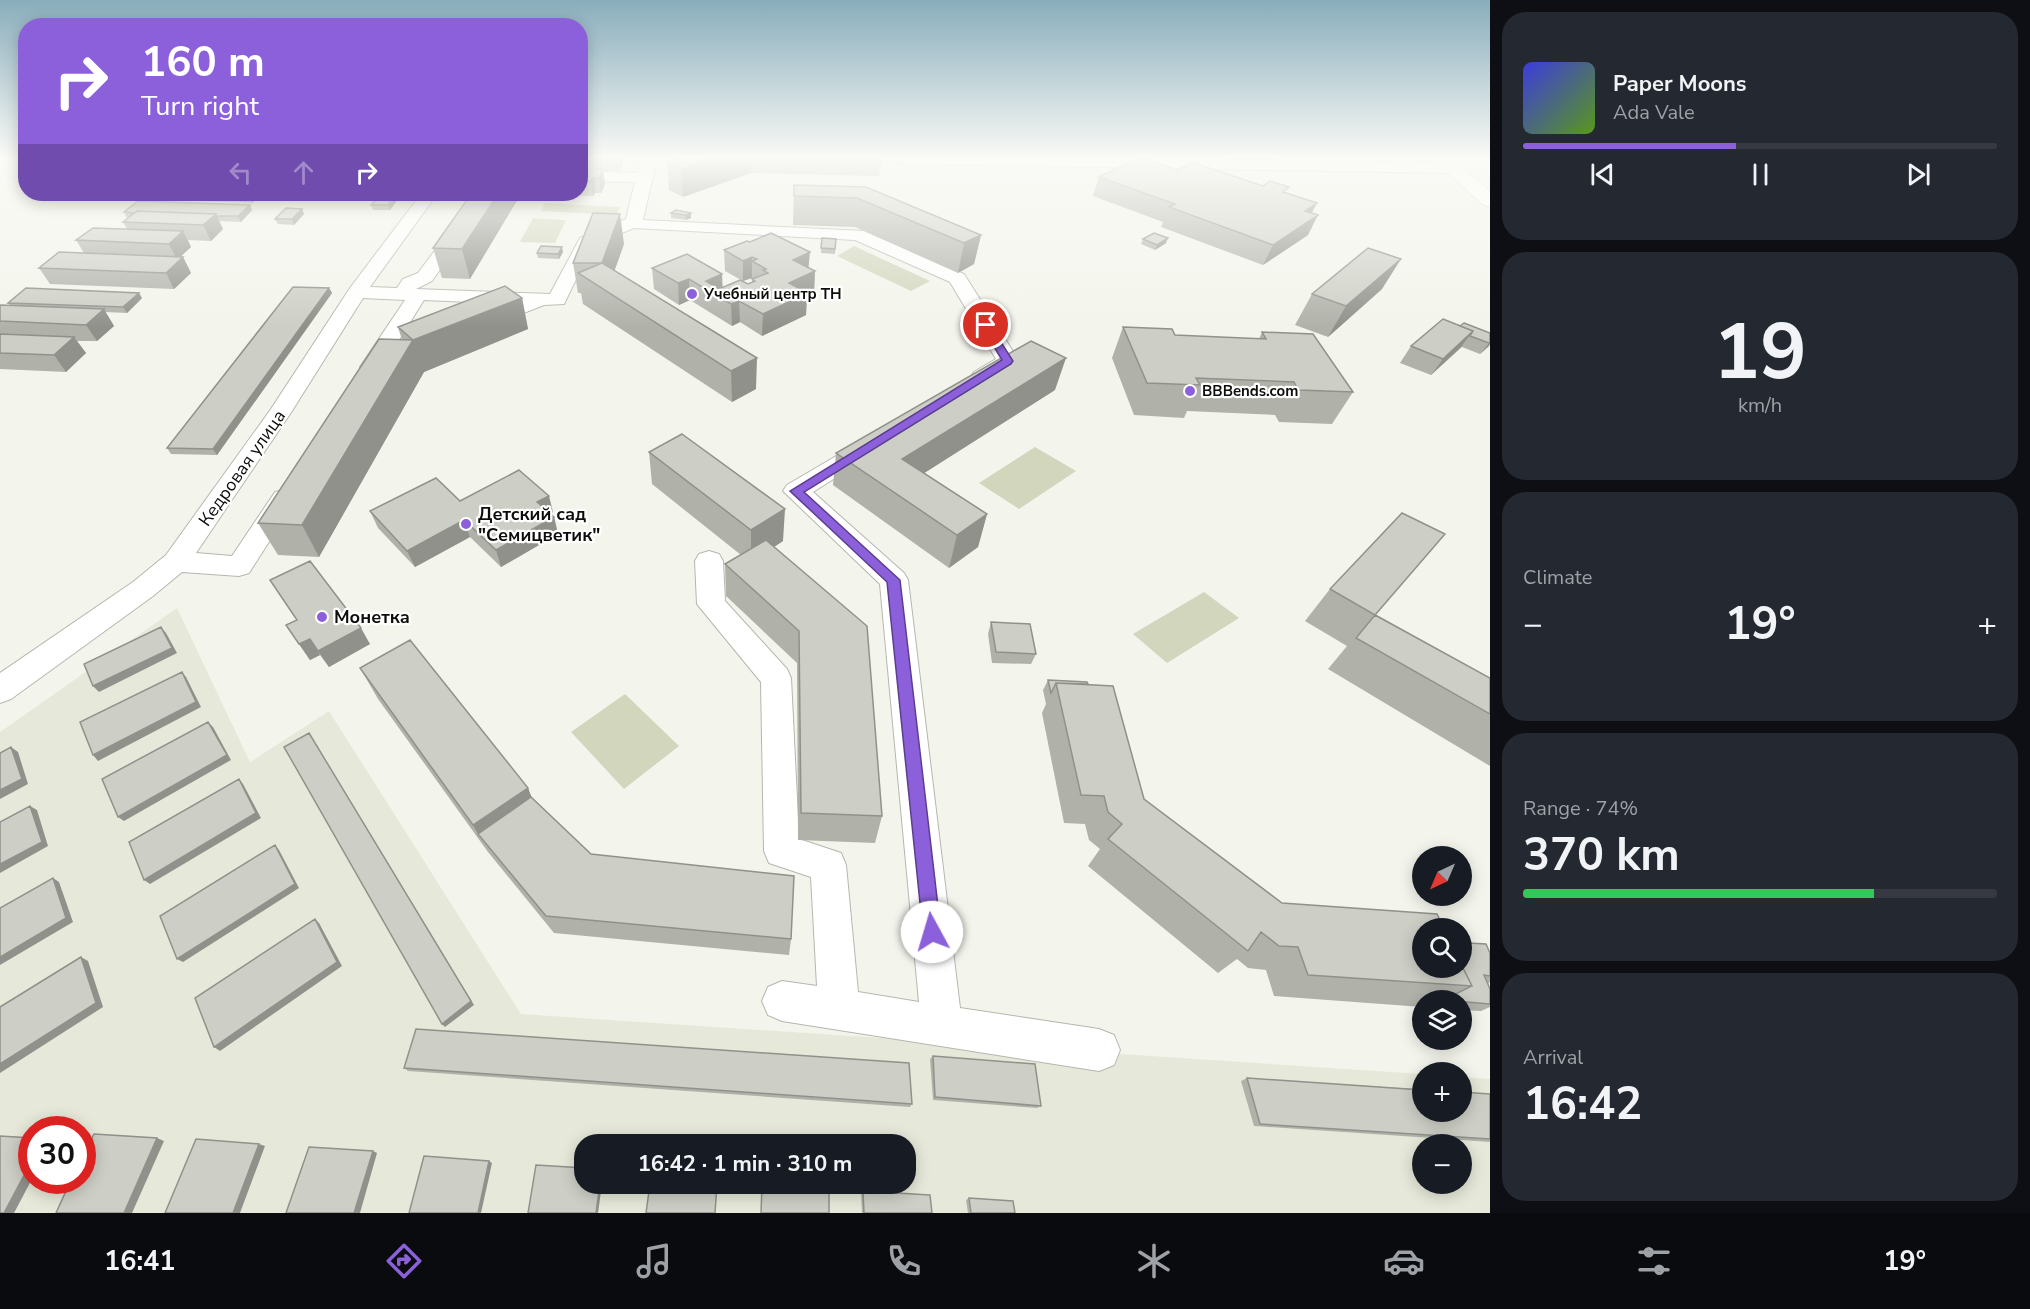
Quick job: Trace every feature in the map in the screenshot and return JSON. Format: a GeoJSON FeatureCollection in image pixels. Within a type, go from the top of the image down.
{"type":"FeatureCollection","features":[{"type":"Feature","properties":{"kind":"street","name":"Кедровая улица"},"geometry":{"type":"LineString","coordinates":[[0,690],[143,589],[176,562],[281,411],[357,292],[414,215]]}},
{"type":"Feature","properties":{"kind":"street"},"geometry":{"type":"LineString","coordinates":[[357,387],[410,295],[410,283],[425,277],[470,215]]}},
{"type":"Feature","properties":{"kind":"street"},"geometry":{"type":"LineString","coordinates":[[638,215],[637,224],[653,244]]}},
{"type":"Feature","properties":{"kind":"street"},"geometry":{"type":"LineString","coordinates":[[357,292],[557,300],[586,242],[637,224],[858,235],[957,278],[1008,361],[957,392]]}},
{"type":"Feature","properties":{"kind":"street"},"geometry":{"type":"LineString","coordinates":[[470,328],[538,301]]}},
{"type":"Feature","properties":{"kind":"street"},"geometry":{"type":"LineString","coordinates":[[370,367],[404,354]]}},
{"type":"Feature","properties":{"kind":"street"},"geometry":{"type":"LineString","coordinates":[[887,435],[796,491],[894,580],[942,1026]]}},
{"type":"Feature","properties":{"kind":"street"},"geometry":{"type":"LineString","coordinates":[[176,562],[239,566],[298,477]]}},
{"type":"Feature","properties":{"kind":"street"},"geometry":{"type":"LineString","coordinates":[[709,561],[711,604],[776,678],[782,851],[828,865],[839,1010]]}},
{"type":"Feature","properties":{"kind":"street"},"geometry":{"type":"LineString","coordinates":[[782,1001],[1099,1050]]}},
{"type":"Feature","properties":{"kind":"shaded area"},"geometry":{"type":"Polygon","coordinates":[[[533,218],[566,220],[555,243],[520,242],[533,218]]]}},
{"type":"Feature","properties":{"kind":"shaded area"},"geometry":{"type":"Polygon","coordinates":[[[854,246],[930,281],[911,291],[837,256],[854,246]]]}},
{"type":"Feature","properties":{"kind":"shaded area"},"geometry":{"type":"Polygon","coordinates":[[[1035,447],[1076,471],[1019,509],[979,483],[1035,447]]]}},
{"type":"Feature","properties":{"kind":"shaded area"},"geometry":{"type":"Polygon","coordinates":[[[1204,592],[1239,618],[1167,663],[1133,634],[1204,592]]]}},
{"type":"Feature","properties":{"kind":"shaded area"},"geometry":{"type":"Polygon","coordinates":[[[177,608],[250,762],[329,711],[521,1014],[1412,1073],[1412,1122],[1472,1122],[1472,1078],[1490,1079],[1490,1213],[0,1213],[0,732],[177,608]]]}},
{"type":"Feature","properties":{"kind":"shaded area"},"geometry":{"type":"Polygon","coordinates":[[[625,694],[679,746],[624,789],[571,732],[625,694]]]}},
{"type":"Feature","properties":{"kind":"building"},"geometry":{"type":"Polygon","coordinates":[[[132,215],[215,215],[203,225],[123,222],[132,215]]]}},
{"type":"Feature","properties":{"kind":"building"},"geometry":{"type":"Polygon","coordinates":[[[216,215],[240,215],[238,216],[216,215]]]}},
{"type":"Feature","properties":{"kind":"building"},"geometry":{"type":"Polygon","coordinates":[[[279,215],[296,215],[292,219],[275,219],[279,215]]]}},
{"type":"Feature","properties":{"kind":"building"},"geometry":{"type":"Polygon","coordinates":[[[456,215],[485,215],[462,249],[433,248],[456,215]]]}},
{"type":"Feature","properties":{"kind":"building"},"geometry":{"type":"Polygon","coordinates":[[[592,215],[620,215],[602,263],[573,263],[592,215]]]}},
{"type":"Feature","properties":{"kind":"building"},"geometry":{"type":"Polygon","coordinates":[[[896,215],[932,215],[981,235],[964,243],[896,215]]]}},
{"type":"Feature","properties":{"kind":"building"},"geometry":{"type":"Polygon","coordinates":[[[1190,215],[1318,215],[1273,245],[1190,215]]]}},
{"type":"Feature","properties":{"kind":"building"},"geometry":{"type":"Polygon","coordinates":[[[93,228],[183,231],[169,244],[76,240],[93,228]]]}},
{"type":"Feature","properties":{"kind":"building"},"geometry":{"type":"Polygon","coordinates":[[[771,233],[810,252],[793,260],[815,271],[789,283],[808,293],[763,314],[739,301],[731,304],[689,279],[678,283],[652,268],[687,254],[722,274],[706,281],[719,289],[740,280],[748,284],[755,281],[752,279],[768,273],[763,270],[766,269],[752,261],[757,259],[752,257],[743,261],[724,250],[771,233]]]}},
{"type":"Feature","properties":{"kind":"building"},"geometry":{"type":"Polygon","coordinates":[[[1154,233],[1168,238],[1157,245],[1143,239],[1154,233]]]}},
{"type":"Feature","properties":{"kind":"building"},"geometry":{"type":"Polygon","coordinates":[[[822,238],[836,239],[835,249],[821,248],[822,238]]]}},
{"type":"Feature","properties":{"kind":"building"},"geometry":{"type":"Polygon","coordinates":[[[541,246],[562,247],[558,254],[537,253],[541,246]]]}},
{"type":"Feature","properties":{"kind":"building"},"geometry":{"type":"Polygon","coordinates":[[[1368,248],[1401,259],[1346,306],[1312,294],[1368,248]]]}},
{"type":"Feature","properties":{"kind":"building"},"geometry":{"type":"Polygon","coordinates":[[[59,252],[183,257],[166,273],[39,268],[59,252]]]}},
{"type":"Feature","properties":{"kind":"building"},"geometry":{"type":"Polygon","coordinates":[[[602,263],[757,358],[731,371],[578,273],[602,263]]]}},
{"type":"Feature","properties":{"kind":"building"},"geometry":{"type":"Polygon","coordinates":[[[505,286],[522,298],[413,340],[398,327],[505,286]]]}},
{"type":"Feature","properties":{"kind":"building"},"geometry":{"type":"Polygon","coordinates":[[[293,287],[329,288],[213,449],[167,448],[293,287]]]}},
{"type":"Feature","properties":{"kind":"building"},"geometry":{"type":"Polygon","coordinates":[[[26,288],[139,293],[123,307],[8,303],[26,288]]]}},
{"type":"Feature","properties":{"kind":"building"},"geometry":{"type":"Polygon","coordinates":[[[0,305],[104,309],[86,325],[0,321],[0,305]]]}},
{"type":"Feature","properties":{"kind":"building"},"geometry":{"type":"Polygon","coordinates":[[[1443,319],[1473,331],[1443,359],[1411,346],[1443,319]]]}},
{"type":"Feature","properties":{"kind":"building"},"geometry":{"type":"Polygon","coordinates":[[[1464,323],[1490,333],[1490,342],[1470,336],[1473,331],[1460,326],[1464,323]]]}},
{"type":"Feature","properties":{"kind":"building"},"geometry":{"type":"Polygon","coordinates":[[[1123,327],[1172,329],[1175,335],[1266,339],[1262,332],[1313,334],[1353,392],[1298,390],[1294,382],[1196,378],[1200,385],[1147,383],[1123,327]]]}},
{"type":"Feature","properties":{"kind":"building"},"geometry":{"type":"Polygon","coordinates":[[[0,334],[74,337],[54,355],[0,353],[0,334]]]}},
{"type":"Feature","properties":{"kind":"building"},"geometry":{"type":"Polygon","coordinates":[[[379,339],[413,340],[302,525],[258,523],[379,339]]]}},
{"type":"Feature","properties":{"kind":"building"},"geometry":{"type":"Polygon","coordinates":[[[1031,341],[1066,358],[902,459],[987,514],[957,535],[836,453],[1031,341]]]}},
{"type":"Feature","properties":{"kind":"building"},"geometry":{"type":"Polygon","coordinates":[[[682,434],[785,509],[751,530],[649,452],[682,434]]]}},
{"type":"Feature","properties":{"kind":"building","name":"Детский сад \"Семицветик\""},"geometry":{"type":"Polygon","coordinates":[[[519,470],[549,496],[537,502],[554,517],[496,550],[464,520],[407,551],[370,511],[436,478],[460,501],[519,470]]]}},
{"type":"Feature","properties":{"kind":"building"},"geometry":{"type":"Polygon","coordinates":[[[1402,513],[1445,534],[1375,615],[1330,589],[1402,513]]]}},
{"type":"Feature","properties":{"kind":"building"},"geometry":{"type":"Polygon","coordinates":[[[766,540],[867,626],[882,816],[801,813],[799,631],[725,564],[766,540]]]}},
{"type":"Feature","properties":{"kind":"building","name":"Монетка"},"geometry":{"type":"Polygon","coordinates":[[[310,561],[361,628],[318,651],[310,639],[299,644],[286,625],[297,620],[270,580],[310,561]]]}},
{"type":"Feature","properties":{"kind":"building"},"geometry":{"type":"Polygon","coordinates":[[[1375,615],[1490,678],[1490,714],[1356,638],[1375,615]]]}},
{"type":"Feature","properties":{"kind":"building"},"geometry":{"type":"Polygon","coordinates":[[[991,622],[1030,624],[1036,654],[996,652],[991,622]]]}},
{"type":"Feature","properties":{"kind":"building"},"geometry":{"type":"Polygon","coordinates":[[[161,627],[172,648],[93,686],[84,664],[161,627]]]}},
{"type":"Feature","properties":{"kind":"building"},"geometry":{"type":"Polygon","coordinates":[[[410,640],[528,788],[473,825],[360,668],[410,640]]]}},
{"type":"Feature","properties":{"kind":"building"},"geometry":{"type":"Polygon","coordinates":[[[182,672],[196,702],[93,755],[80,722],[182,672]]]}},
{"type":"Feature","properties":{"kind":"building"},"geometry":{"type":"Polygon","coordinates":[[[1048,680],[1087,682],[1088,684],[1056,683],[1051,693],[1048,680]]]}},
{"type":"Feature","properties":{"kind":"building"},"geometry":{"type":"Polygon","coordinates":[[[1056,683],[1113,686],[1144,799],[1282,903],[1437,914],[1439,918],[1412,918],[1412,978],[1468,978],[1472,986],[1308,975],[1298,947],[1279,946],[1261,932],[1248,951],[1108,839],[1122,824],[1108,812],[1104,796],[1081,795],[1056,683]]]}},
{"type":"Feature","properties":{"kind":"building"},"geometry":{"type":"Polygon","coordinates":[[[208,722],[227,755],[118,817],[102,779],[208,722]]]}},
{"type":"Feature","properties":{"kind":"building"},"geometry":{"type":"Polygon","coordinates":[[[309,733],[471,1001],[442,1024],[284,747],[309,733]]]}},
{"type":"Feature","properties":{"kind":"building"},"geometry":{"type":"Polygon","coordinates":[[[11,747],[22,779],[0,790],[0,753],[11,747]]]}},
{"type":"Feature","properties":{"kind":"building"},"geometry":{"type":"Polygon","coordinates":[[[239,779],[256,813],[144,880],[129,842],[239,779]]]}},
{"type":"Feature","properties":{"kind":"building"},"geometry":{"type":"Polygon","coordinates":[[[531,797],[591,854],[794,876],[791,939],[546,916],[478,834],[531,797]]]}},
{"type":"Feature","properties":{"kind":"building"},"geometry":{"type":"Polygon","coordinates":[[[30,806],[42,842],[0,864],[0,822],[30,806]]]}},
{"type":"Feature","properties":{"kind":"building"},"geometry":{"type":"Polygon","coordinates":[[[275,845],[295,884],[177,959],[160,916],[275,845]]]}},
{"type":"Feature","properties":{"kind":"building"},"geometry":{"type":"Polygon","coordinates":[[[53,878],[66,918],[0,957],[0,908],[53,878]]]}},
{"type":"Feature","properties":{"kind":"building"},"geometry":{"type":"Polygon","coordinates":[[[315,919],[337,962],[214,1047],[195,998],[315,919]]]}},
{"type":"Feature","properties":{"kind":"building"},"geometry":{"type":"Polygon","coordinates":[[[1472,943],[1486,944],[1490,953],[1490,976],[1484,975],[1490,989],[1490,1004],[1472,1002],[1472,990],[1464,990],[1472,986],[1468,978],[1472,978],[1472,943]]]}},
{"type":"Feature","properties":{"kind":"building"},"geometry":{"type":"Polygon","coordinates":[[[81,957],[96,1003],[0,1064],[0,1007],[81,957]]]}},
{"type":"Feature","properties":{"kind":"building"},"geometry":{"type":"Polygon","coordinates":[[[416,1029],[909,1063],[912,1104],[404,1068],[416,1029]]]}},
{"type":"Feature","properties":{"kind":"building"},"geometry":{"type":"Polygon","coordinates":[[[933,1056],[1035,1064],[1041,1106],[935,1097],[933,1056]]]}},
{"type":"Feature","properties":{"kind":"building"},"geometry":{"type":"Polygon","coordinates":[[[1247,1078],[1412,1089],[1412,1122],[1472,1122],[1472,1093],[1490,1094],[1490,1139],[1472,1138],[1472,1134],[1413,1134],[1260,1124],[1247,1078]]]}},
{"type":"Feature","properties":{"kind":"building"},"geometry":{"type":"Polygon","coordinates":[[[96,1134],[157,1138],[124,1213],[56,1213],[65,1194],[96,1194],[96,1134]]]}},
{"type":"Feature","properties":{"kind":"building"},"geometry":{"type":"Polygon","coordinates":[[[0,1136],[18,1137],[18,1186],[4,1213],[0,1213],[0,1136]]]}},
{"type":"Feature","properties":{"kind":"building"},"geometry":{"type":"Polygon","coordinates":[[[196,1139],[259,1144],[233,1213],[165,1213],[196,1139]]]}},
{"type":"Feature","properties":{"kind":"building"},"geometry":{"type":"Polygon","coordinates":[[[309,1147],[373,1151],[354,1213],[286,1213],[309,1147]]]}},
{"type":"Feature","properties":{"kind":"building"},"geometry":{"type":"Polygon","coordinates":[[[424,1156],[489,1161],[478,1213],[409,1213],[424,1156]]]}},
{"type":"Feature","properties":{"kind":"building"},"geometry":{"type":"Polygon","coordinates":[[[536,1165],[574,1167],[574,1194],[599,1194],[596,1213],[528,1213],[536,1165]]]}},
{"type":"Feature","properties":{"kind":"building"},"geometry":{"type":"Polygon","coordinates":[[[649,1194],[716,1194],[715,1213],[646,1213],[649,1194]]]}},
{"type":"Feature","properties":{"kind":"building"},"geometry":{"type":"Polygon","coordinates":[[[762,1194],[829,1194],[829,1213],[761,1213],[762,1194]]]}},
{"type":"Feature","properties":{"kind":"building"},"geometry":{"type":"Polygon","coordinates":[[[863,1194],[930,1195],[932,1213],[864,1213],[863,1194]]]}},
{"type":"Feature","properties":{"kind":"building"},"geometry":{"type":"Polygon","coordinates":[[[969,1198],[1013,1201],[1015,1213],[971,1213],[969,1198]]]}},
{"type":"Feature","properties":{"kind":"place","name":"Учебный центр ТН"},"geometry":{"type":"Point","coordinates":[692,294]}},
{"type":"Feature","properties":{"kind":"place","name":"BBBends.com"},"geometry":{"type":"Point","coordinates":[1190,391]}},
{"type":"Feature","properties":{"kind":"place","name":"Детский сад \"Семицветик\""},"geometry":{"type":"Point","coordinates":[466,524]}},
{"type":"Feature","properties":{"kind":"place","name":"Монетка"},"geometry":{"type":"Point","coordinates":[322,617]}},
{"type":"Feature","properties":{"kind":"route"},"geometry":{"type":"LineString","coordinates":[[932,932],[894,580],[796,491],[1008,361],[986,325]]}}]}
